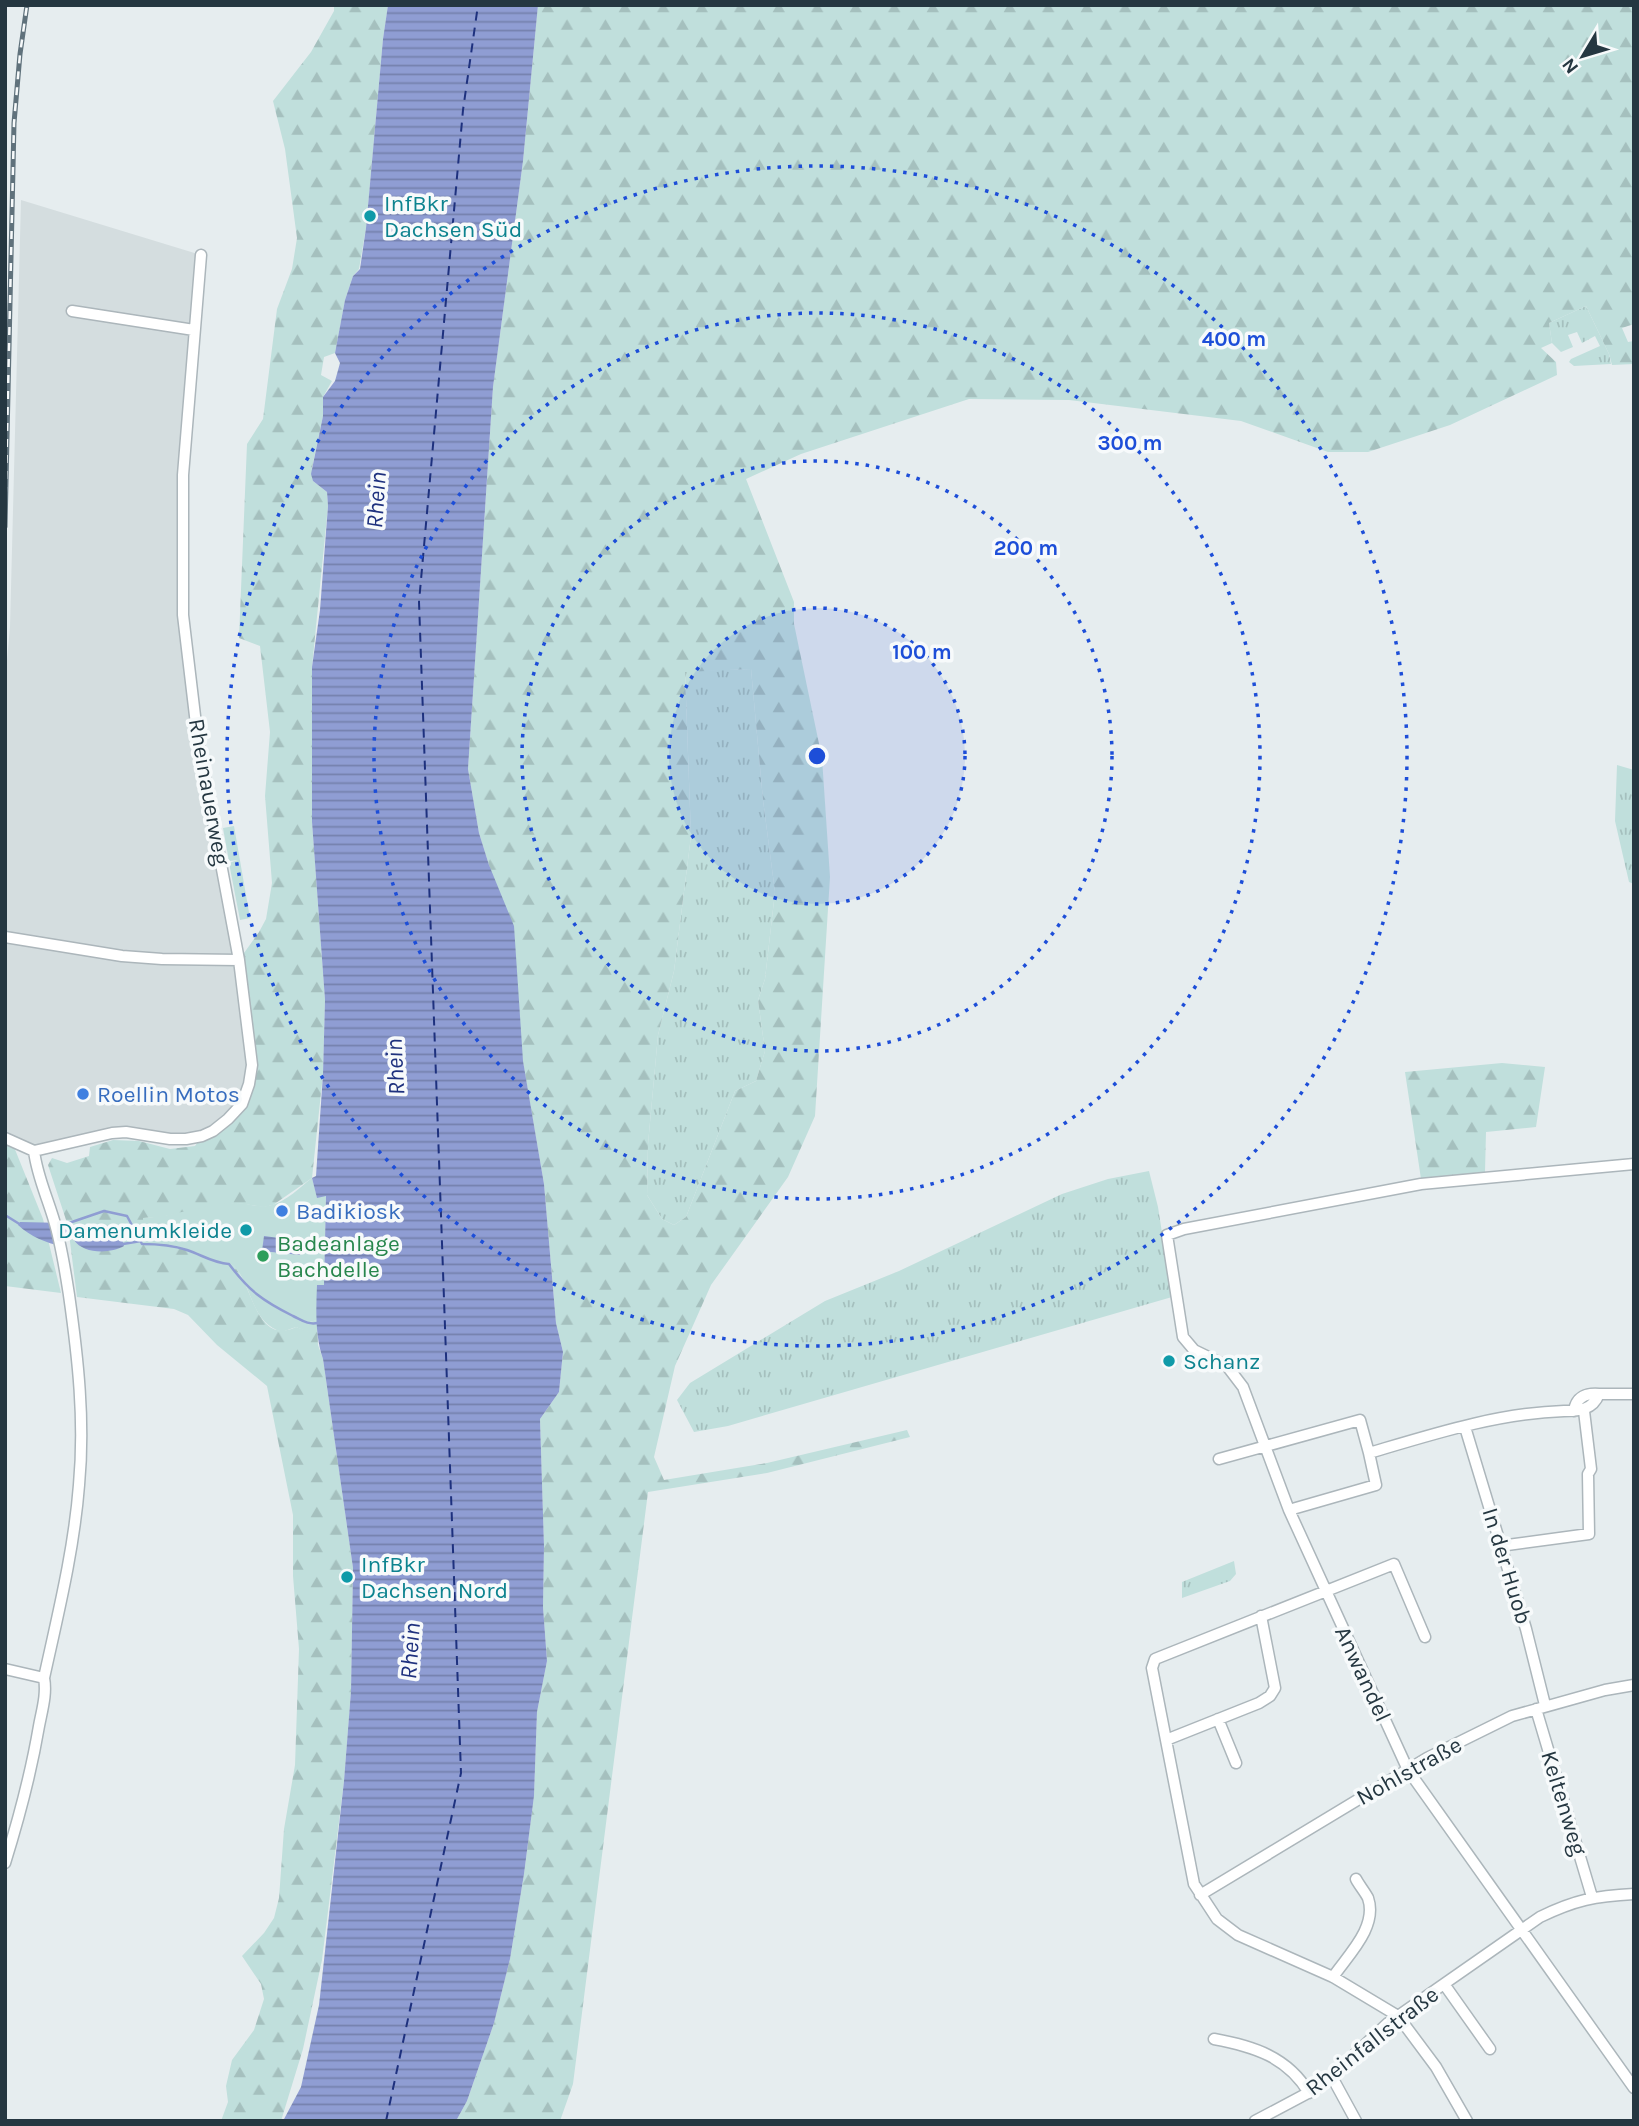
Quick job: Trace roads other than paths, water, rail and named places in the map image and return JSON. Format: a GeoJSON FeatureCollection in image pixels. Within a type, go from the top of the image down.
{"type":"FeatureCollection","features":[{"type":"Feature","properties":{"kind":"street","name":"Rheinauerweg"},"geometry":{"type":"LineString","coordinates":[[34,1151],[112,1133],[127,1132],[186,1139],[213,1130],[228,1119],[242,1104],[249,1084],[252,1065],[239,960],[198,741],[183,615],[183,475],[201,255]]}},
{"type":"Feature","properties":{"kind":"street"},"geometry":{"type":"LineString","coordinates":[[72,311],[194,330]]}},
{"type":"Feature","properties":{"kind":"street"},"geometry":{"type":"LineString","coordinates":[[5,937],[122,956],[239,960]]}},
{"type":"Feature","properties":{"kind":"street"},"geometry":{"type":"LineString","coordinates":[[5,1138],[34,1151],[36,1172],[53,1217],[69,1296],[79,1369],[79,1482],[69,1558],[44,1678],[46,1689],[28,1787],[5,1863]]}},
{"type":"Feature","properties":{"kind":"street","name":"Anwandel"},"geometry":{"type":"LineString","coordinates":[[1634,1164],[1421,1184],[1184,1228],[1167,1235],[1183,1337],[1194,1349],[1220,1362],[1234,1373],[1243,1387],[1289,1510],[1408,1770],[1634,2088]]}},
{"type":"Feature","properties":{"kind":"street"},"geometry":{"type":"LineString","coordinates":[[1500,1546],[1589,1534],[1588,1474],[1591,1469],[1579,1411],[1575,1405],[1581,1397],[1590,1393],[1634,1394]]}},
{"type":"Feature","properties":{"kind":"street"},"geometry":{"type":"LineString","coordinates":[[1369,1453],[1508,1417],[1579,1411]]}},
{"type":"Feature","properties":{"kind":"street"},"geometry":{"type":"LineString","coordinates":[[1219,1459],[1360,1420],[1376,1486],[1289,1510]]}},
{"type":"Feature","properties":{"kind":"street","name":"In der Huob"},"geometry":{"type":"LineString","coordinates":[[1465,1427],[1526,1629],[1540,1707]]}},
{"type":"Feature","properties":{"kind":"street"},"geometry":{"type":"LineString","coordinates":[[1425,1637],[1394,1564],[1155,1659],[1152,1668],[1194,1884],[1200,1895],[1217,1919],[1238,1935],[1334,1977],[1398,2017],[1436,2067],[1467,2121]]}},
{"type":"Feature","properties":{"kind":"street"},"geometry":{"type":"LineString","coordinates":[[1166,1740],[1259,1703],[1270,1696],[1275,1688],[1261,1616]]}},
{"type":"Feature","properties":{"kind":"street"},"geometry":{"type":"LineString","coordinates":[[5,1669],[44,1678]]}},
{"type":"Feature","properties":{"kind":"street","name":"Nohlstraße"},"geometry":{"type":"LineString","coordinates":[[1200,1895],[1408,1770],[1512,1716],[1634,1685]]}},
{"type":"Feature","properties":{"kind":"street","name":"Keltenweg"},"geometry":{"type":"LineString","coordinates":[[1540,1707],[1592,1897]]}},
{"type":"Feature","properties":{"kind":"street"},"geometry":{"type":"LineString","coordinates":[[1218,1719],[1236,1763]]}},
{"type":"Feature","properties":{"kind":"street"},"geometry":{"type":"LineString","coordinates":[[1334,1977],[1367,1928],[1370,1913],[1367,1897],[1356,1879]]}},
{"type":"Feature","properties":{"kind":"street","name":"Rheinfallstraße"},"geometry":{"type":"LineString","coordinates":[[1255,2121],[1309,2093],[1332,2077],[1398,2017],[1540,1917],[1592,1897],[1634,1894]]}},
{"type":"Feature","properties":{"kind":"street"},"geometry":{"type":"LineString","coordinates":[[1444,1984],[1490,2049]]}},
{"type":"Feature","properties":{"kind":"street"},"geometry":{"type":"LineString","coordinates":[[1214,2039],[1244,2045],[1268,2054],[1300,2078],[1309,2093]]}},
{"type":"Feature","properties":{"kind":"street"},"geometry":{"type":"LineString","coordinates":[[1332,2077],[1356,2121]]}},
{"type":"Feature","properties":{"kind":"water","name":"Rhein"},"geometry":{"type":"Polygon","coordinates":[[[388,5],[538,5],[523,161],[493,387],[468,769],[479,833],[514,926],[523,1061],[544,1184],[556,1323],[563,1352],[559,1392],[540,1419],[543,1607],[547,1661],[537,1712],[534,1796],[510,1959],[494,2023],[467,2101],[456,2121],[283,2121],[301,2087],[319,2005],[344,1781],[351,1691],[353,1568],[317,1322],[317,1285],[324,1285],[326,1196],[317,1198],[312,1178],[316,1176],[325,1000],[312,822],[312,667],[320,610],[328,506],[327,492],[313,481],[311,474],[323,416],[323,397],[335,381],[340,363],[335,353],[345,300],[353,276],[360,269],[388,5]]]}},
{"type":"Feature","properties":{"kind":"water"},"geometry":{"type":"Polygon","coordinates":[[[20,1222],[65,1223],[71,1226],[63,1247],[33,1236],[18,1225],[20,1222]]]}},
{"type":"Feature","properties":{"kind":"water"},"geometry":{"type":"Polygon","coordinates":[[[112,1225],[121,1236],[124,1246],[118,1249],[90,1250],[78,1245],[74,1240],[79,1231],[112,1225]]]}},
{"type":"Feature","properties":{"kind":"water"},"geometry":{"type":"Polygon","coordinates":[[[264,1236],[302,1241],[300,1255],[262,1251],[264,1236]]]}},
{"type":"Feature","properties":{"kind":"waterway"},"geometry":{"type":"LineString","coordinates":[[66,1224],[104,1211],[127,1216],[142,1244],[176,1247],[229,1264],[243,1281],[265,1300],[305,1322],[318,1323]]}},
{"type":"Feature","properties":{"kind":"waterway"},"geometry":{"type":"LineString","coordinates":[[5,1215],[21,1225]]}},
{"type":"Feature","properties":{"kind":"waterway"},"geometry":{"type":"LineString","coordinates":[[123,1244],[141,1241]]}},
{"type":"Feature","properties":{"kind":"railway"},"geometry":{"type":"LineString","coordinates":[[5,527],[14,123],[27,5]]}},
{"type":"Feature","properties":{"kind":"place","name":"InfBkr Dachsen Süd"},"geometry":{"type":"Point","coordinates":[370,216]}},
{"type":"Feature","properties":{"kind":"place","name":"Roellin Motos"},"geometry":{"type":"Point","coordinates":[83,1094]}},
{"type":"Feature","properties":{"kind":"place","name":"Badikiosk"},"geometry":{"type":"Point","coordinates":[282,1211]}},
{"type":"Feature","properties":{"kind":"place","name":"Damenumkleide"},"geometry":{"type":"Point","coordinates":[246,1230]}},
{"type":"Feature","properties":{"kind":"place","name":"Badeanlage Bachdelle"},"geometry":{"type":"Point","coordinates":[263,1256]}},
{"type":"Feature","properties":{"kind":"place","name":"Schanz"},"geometry":{"type":"Point","coordinates":[1169,1361]}},
{"type":"Feature","properties":{"kind":"place","name":"InfBkr Dachsen Nord"},"geometry":{"type":"Point","coordinates":[347,1577]}}]}
